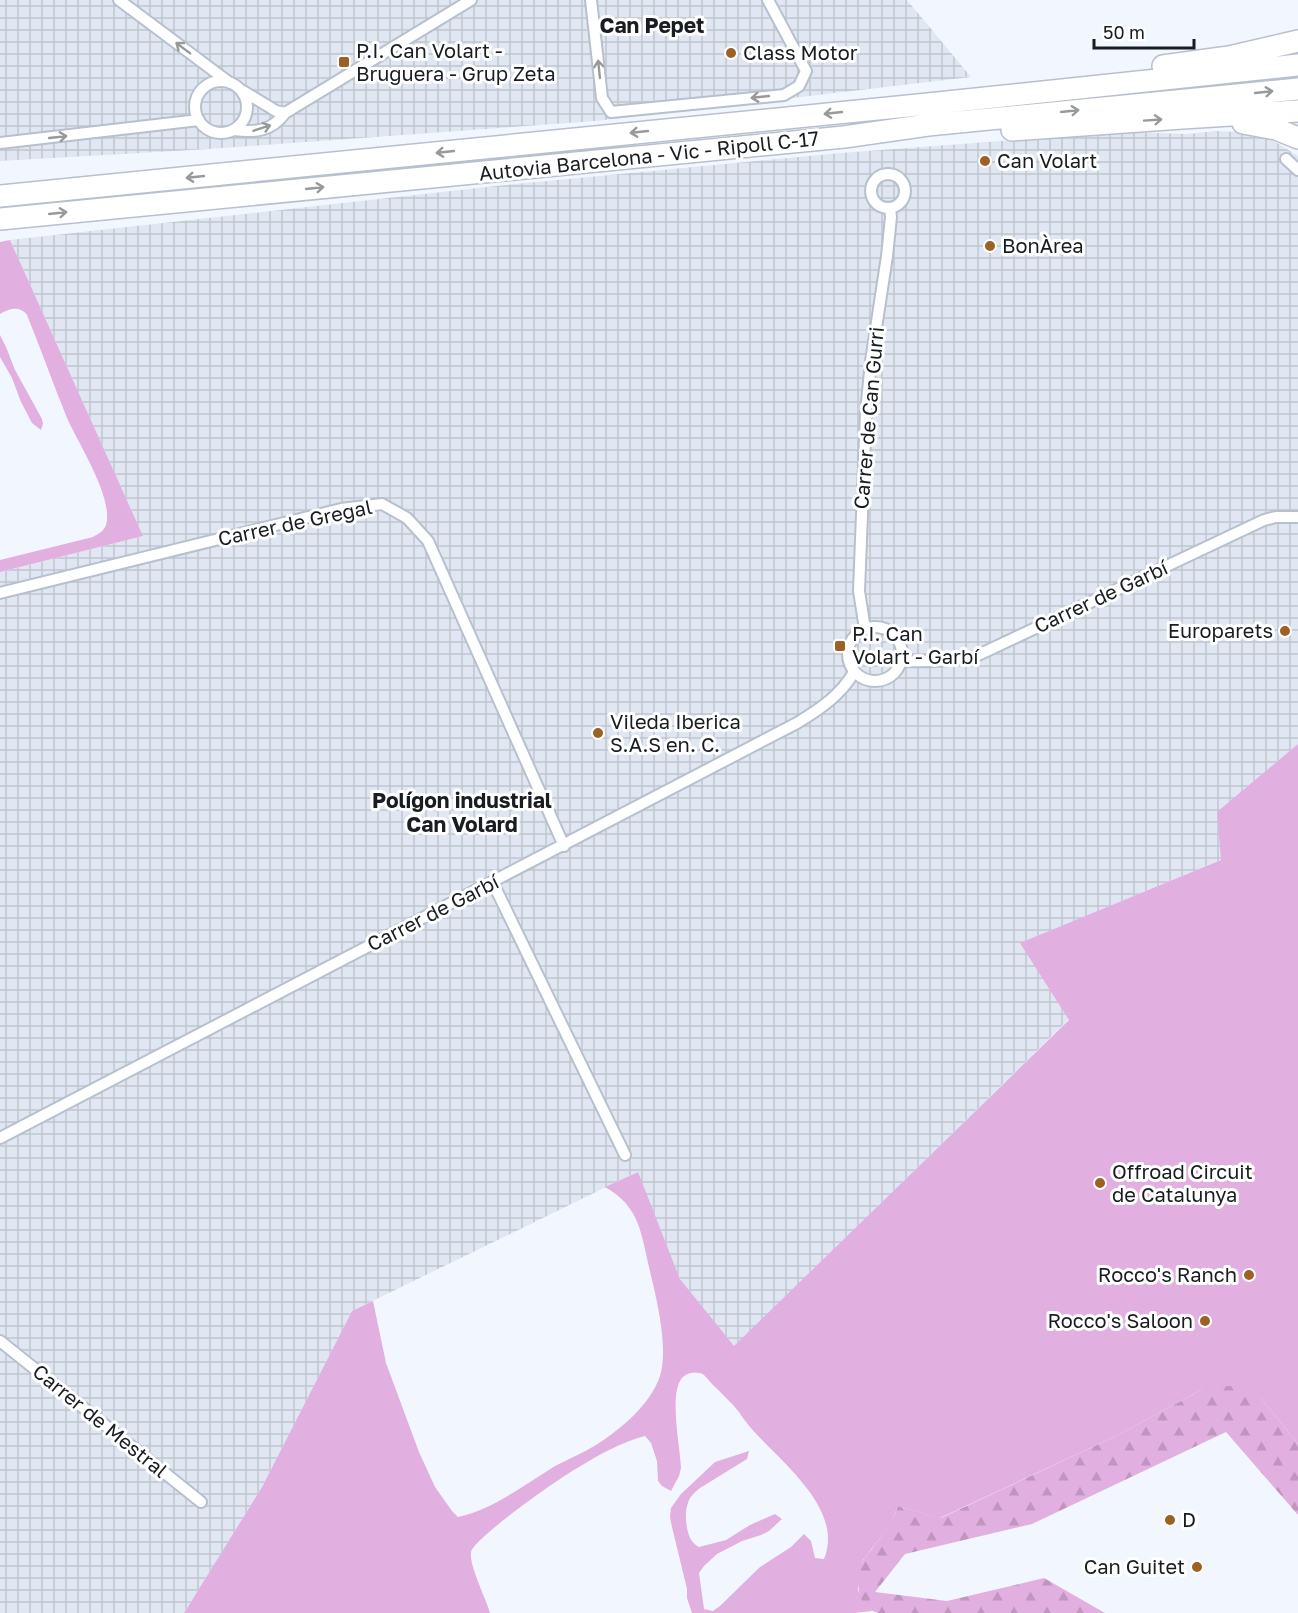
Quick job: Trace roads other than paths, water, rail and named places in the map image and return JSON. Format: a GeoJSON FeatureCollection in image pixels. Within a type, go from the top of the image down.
{"type":"FeatureCollection","features":[{"type":"Feature","properties":{"kind":"highway"},"geometry":{"type":"LineString","coordinates":[[928,114],[1037,83],[1229,57],[1298,41]]}},
{"type":"Feature","properties":{"kind":"highway","name":"Autovia Barcelona - Vic - Ripoll C-17"},"geometry":{"type":"LineString","coordinates":[[0,219],[833,138],[928,114],[1298,65]]}},
{"type":"Feature","properties":{"kind":"highway","name":"Autovia Barcelona - Vic - Ripoll C-17"},"geometry":{"type":"LineString","coordinates":[[111,185],[928,114],[1298,89]]}},
{"type":"Feature","properties":{"kind":"highway"},"geometry":{"type":"LineString","coordinates":[[928,114],[981,132],[1298,111]]}},
{"type":"Feature","properties":{"kind":"highway"},"geometry":{"type":"LineString","coordinates":[[1201,118],[1251,123],[1276,129],[1298,138]]}},
{"type":"Feature","properties":{"kind":"highway"},"geometry":{"type":"LineString","coordinates":[[0,186],[111,185]]}},
{"type":"Feature","properties":{"kind":"highway"},"geometry":{"type":"LineString","coordinates":[[0,196],[111,185]]}},
{"type":"Feature","properties":{"kind":"street"},"geometry":{"type":"LineString","coordinates":[[119,0],[234,85],[268,106],[285,113]]}},
{"type":"Feature","properties":{"kind":"street"},"geometry":{"type":"LineString","coordinates":[[234,130],[250,132],[266,129],[280,120],[285,113],[471,0]]}},
{"type":"Feature","properties":{"kind":"street"},"geometry":{"type":"LineString","coordinates":[[591,0],[602,98],[611,112],[784,95],[800,86],[806,71],[768,0]]}},
{"type":"Feature","properties":{"kind":"street"},"geometry":{"type":"LineString","coordinates":[[214,82],[234,85],[243,94],[246,102],[245,118],[234,130],[226,133],[211,131],[204,127],[196,113],[195,105],[201,90],[214,82]]}},
{"type":"Feature","properties":{"kind":"street"},"geometry":{"type":"LineString","coordinates":[[0,143],[199,120]]}},
{"type":"Feature","properties":{"kind":"street"},"geometry":{"type":"LineString","coordinates":[[1286,159],[1298,170]]}},
{"type":"Feature","properties":{"kind":"street","name":"Carrer de Can Gurri"},"geometry":{"type":"LineString","coordinates":[[865,629],[859,591],[866,412],[891,217],[890,208]]}},
{"type":"Feature","properties":{"kind":"street","name":"Carrer de Gregal"},"geometry":{"type":"LineString","coordinates":[[0,592],[341,509],[382,504],[407,518],[428,541],[564,846]]}},
{"type":"Feature","properties":{"kind":"street","name":"Carrer de Garbí"},"geometry":{"type":"LineString","coordinates":[[901,661],[931,662],[974,657],[1264,520],[1276,517],[1298,517]]}},
{"type":"Feature","properties":{"kind":"street"},"geometry":{"type":"LineString","coordinates":[[880,628],[893,634],[898,641],[901,661],[897,670],[889,677],[873,681],[864,679],[854,672],[848,659],[849,646],[857,634],[865,629],[880,628]]}},
{"type":"Feature","properties":{"kind":"street","name":"Carrer de Garbí"},"geometry":{"type":"LineString","coordinates":[[0,1138],[797,723],[831,700],[847,684],[854,672]]}},
{"type":"Feature","properties":{"kind":"street"},"geometry":{"type":"LineString","coordinates":[[493,883],[625,1155]]}},
{"type":"Feature","properties":{"kind":"street","name":"Carrer de Mestral"},"geometry":{"type":"LineString","coordinates":[[0,1341],[201,1502]]}},
{"type":"Feature","properties":{"kind":"place","name":"Class Motor"},"geometry":{"type":"Point","coordinates":[731,53]}},
{"type":"Feature","properties":{"kind":"place","name":"P.I. Can Volart - Bruguera - Grup Zeta"},"geometry":{"type":"Point","coordinates":[344,62]}},
{"type":"Feature","properties":{"kind":"place","name":"Can Volart"},"geometry":{"type":"Point","coordinates":[985,161]}},
{"type":"Feature","properties":{"kind":"place","name":"BonÀrea"},"geometry":{"type":"Point","coordinates":[990,246]}},
{"type":"Feature","properties":{"kind":"place","name":"Europarets"},"geometry":{"type":"Point","coordinates":[1285,631]}},
{"type":"Feature","properties":{"kind":"place","name":"P.I. Can Volart - Garbí"},"geometry":{"type":"Point","coordinates":[840,646]}},
{"type":"Feature","properties":{"kind":"place","name":"Vileda Iberica S.A.S en. C."},"geometry":{"type":"Point","coordinates":[598,733]}},
{"type":"Feature","properties":{"kind":"place","name":"Offroad Circuit de Catalunya"},"geometry":{"type":"Point","coordinates":[1100,1183]}},
{"type":"Feature","properties":{"kind":"place","name":"Rocco's Ranch"},"geometry":{"type":"Point","coordinates":[1249,1275]}},
{"type":"Feature","properties":{"kind":"place","name":"Rocco's Saloon"},"geometry":{"type":"Point","coordinates":[1205,1321]}},
{"type":"Feature","properties":{"kind":"place","name":"D"},"geometry":{"type":"Point","coordinates":[1170,1520]}},
{"type":"Feature","properties":{"kind":"place","name":"Can Guitet"},"geometry":{"type":"Point","coordinates":[1197,1567]}},
{"type":"Feature","properties":{"kind":"district","name":"Can Pepet"},"geometry":{"type":"Point","coordinates":[652,26]}},
{"type":"Feature","properties":{"kind":"district","name":"Polígon industrial Can Volard"},"geometry":{"type":"Point","coordinates":[462,813]}}]}
